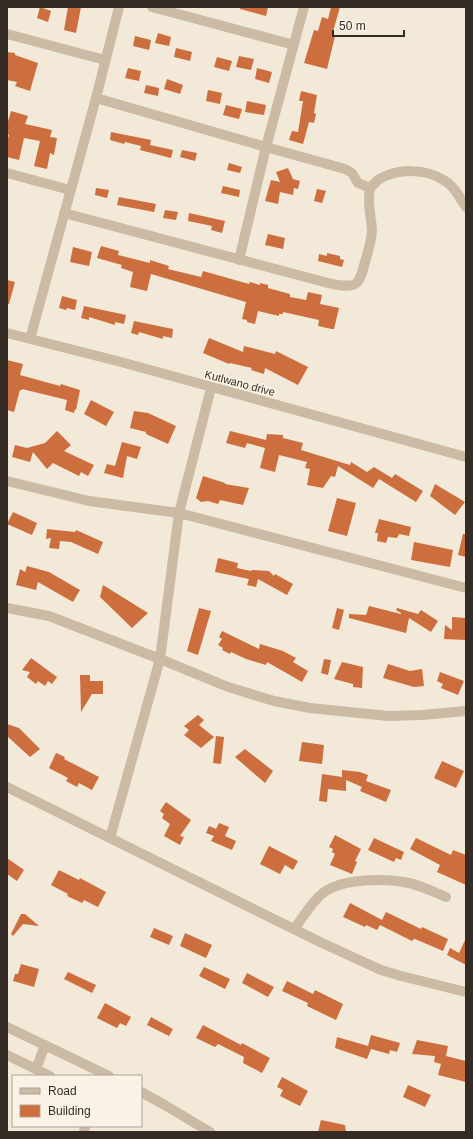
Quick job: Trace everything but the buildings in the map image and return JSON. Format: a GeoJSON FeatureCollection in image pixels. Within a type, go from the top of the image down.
{"type":"FeatureCollection","features":[{"type":"Feature","properties":{"kind":"street"},"geometry":{"type":"LineString","coordinates":[[30,339],[96,98],[119,7]]}},
{"type":"Feature","properties":{"kind":"street"},"geometry":{"type":"LineString","coordinates":[[152,7],[294,45]]}},
{"type":"Feature","properties":{"kind":"street"},"geometry":{"type":"LineString","coordinates":[[239,260],[266,147],[304,7]]}},
{"type":"Feature","properties":{"kind":"street"},"geometry":{"type":"LineString","coordinates":[[7,34],[105,60]]}},
{"type":"Feature","properties":{"kind":"street"},"geometry":{"type":"LineString","coordinates":[[96,98],[346,169],[352,173],[358,183],[370,188]]}},
{"type":"Feature","properties":{"kind":"street"},"geometry":{"type":"LineString","coordinates":[[64,213],[332,284],[351,286],[357,284],[362,277],[371,238],[370,188],[383,177],[392,173],[409,171],[422,172],[438,176],[447,182],[466,207]]}},
{"type":"Feature","properties":{"kind":"street"},"geometry":{"type":"LineString","coordinates":[[7,173],[70,190]]}},
{"type":"Feature","properties":{"kind":"street","name":"Kutlwano drive"},"geometry":{"type":"LineString","coordinates":[[7,333],[121,362],[466,457]]}},
{"type":"Feature","properties":{"kind":"street"},"geometry":{"type":"LineString","coordinates":[[110,838],[160,659],[179,513],[211,388]]}},
{"type":"Feature","properties":{"kind":"street"},"geometry":{"type":"LineString","coordinates":[[7,482],[89,501],[179,513],[466,588]]}},
{"type":"Feature","properties":{"kind":"street"},"geometry":{"type":"LineString","coordinates":[[7,608],[49,616],[228,687],[274,701],[310,708],[388,716],[466,711]]}},
{"type":"Feature","properties":{"kind":"street"},"geometry":{"type":"LineString","coordinates":[[7,787],[294,929],[381,970],[466,992]]}},
{"type":"Feature","properties":{"kind":"street"},"geometry":{"type":"LineString","coordinates":[[294,929],[322,894],[331,888],[348,883],[365,881],[398,881],[416,885],[446,897]]}},
{"type":"Feature","properties":{"kind":"street"},"geometry":{"type":"LineString","coordinates":[[7,1027],[45,1045],[97,1073]]}},
{"type":"Feature","properties":{"kind":"street"},"geometry":{"type":"LineString","coordinates":[[36,1069],[45,1045]]}},
{"type":"Feature","properties":{"kind":"street"},"geometry":{"type":"LineString","coordinates":[[7,1055],[48,1075]]}},
{"type":"Feature","properties":{"kind":"street"},"geometry":{"type":"LineString","coordinates":[[142,1093],[210,1132]]}}]}
